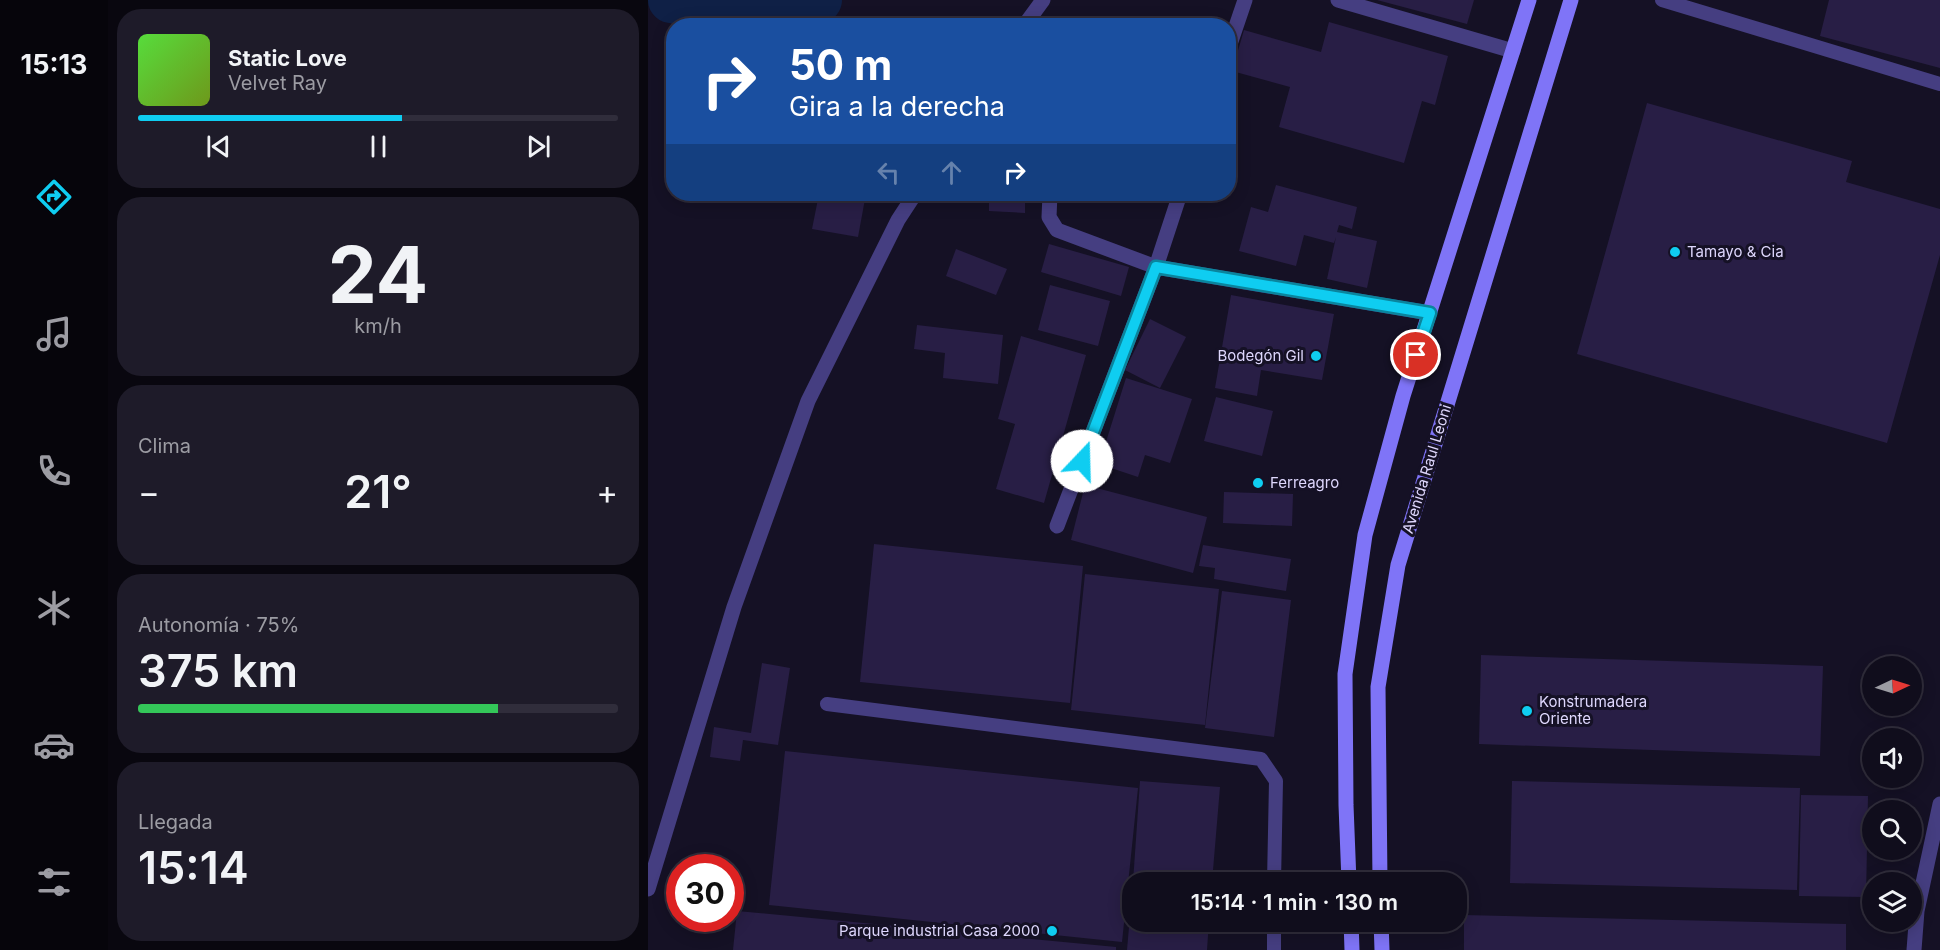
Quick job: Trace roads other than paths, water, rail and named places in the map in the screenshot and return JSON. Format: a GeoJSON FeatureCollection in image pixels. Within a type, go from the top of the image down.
{"type":"FeatureCollection","features":[{"type":"Feature","properties":{"kind":"main road"},"geometry":{"type":"LineString","coordinates":[[1349,872],[1345,675],[1365,535],[1403,396],[1529,0]]}},
{"type":"Feature","properties":{"kind":"main road","name":"Avenida Raul Leoni"},"geometry":{"type":"LineString","coordinates":[[1380,872],[1378,687],[1398,565],[1570,0]]}},
{"type":"Feature","properties":{"kind":"main road"},"geometry":{"type":"LineString","coordinates":[[1351,932],[1352,950]]}},
{"type":"Feature","properties":{"kind":"main road"},"geometry":{"type":"LineString","coordinates":[[1381,932],[1382,950]]}},
{"type":"Feature","properties":{"kind":"street"},"geometry":{"type":"LineString","coordinates":[[1030,18],[1043,0]]}},
{"type":"Feature","properties":{"kind":"street"},"geometry":{"type":"LineString","coordinates":[[1236,26],[1245,0]]}},
{"type":"Feature","properties":{"kind":"street"},"geometry":{"type":"LineString","coordinates":[[1338,0],[1513,51]]}},
{"type":"Feature","properties":{"kind":"street"},"geometry":{"type":"LineString","coordinates":[[648,889],[734,607],[808,401],[898,220],[910,201]]}},
{"type":"Feature","properties":{"kind":"street"},"geometry":{"type":"LineString","coordinates":[[1050,201],[1049,217],[1057,230],[1156,267],[1430,313]]}},
{"type":"Feature","properties":{"kind":"street"},"geometry":{"type":"LineString","coordinates":[[1057,526],[1156,267],[1178,201]]}},
{"type":"Feature","properties":{"kind":"street"},"geometry":{"type":"LineString","coordinates":[[1914,950],[1917,911],[1940,804]]}},
{"type":"Feature","properties":{"kind":"lane"},"geometry":{"type":"LineString","coordinates":[[1662,0],[1940,84]]}},
{"type":"Feature","properties":{"kind":"lane"},"geometry":{"type":"LineString","coordinates":[[827,704],[1261,759],[1276,781],[1274,872]]}},
{"type":"Feature","properties":{"kind":"lane"},"geometry":{"type":"LineString","coordinates":[[1274,932],[1274,950]]}},
{"type":"Feature","properties":{"kind":"waterway"},"geometry":{"type":"LineString","coordinates":[[671,0],[759,6],[819,0]]}},
{"type":"Feature","properties":{"kind":"place","name":"Tamayo & Cia"},"geometry":{"type":"Point","coordinates":[1675,252]}},
{"type":"Feature","properties":{"kind":"place","name":"Bodegón Gil"},"geometry":{"type":"Point","coordinates":[1316,356]}},
{"type":"Feature","properties":{"kind":"place","name":"Ferreagro"},"geometry":{"type":"Point","coordinates":[1258,483]}},
{"type":"Feature","properties":{"kind":"place","name":"Konstrumadera Oriente"},"geometry":{"type":"Point","coordinates":[1527,711]}},
{"type":"Feature","properties":{"kind":"place","name":"Parque industrial Casa 2000"},"geometry":{"type":"Point","coordinates":[1052,931]}}]}
